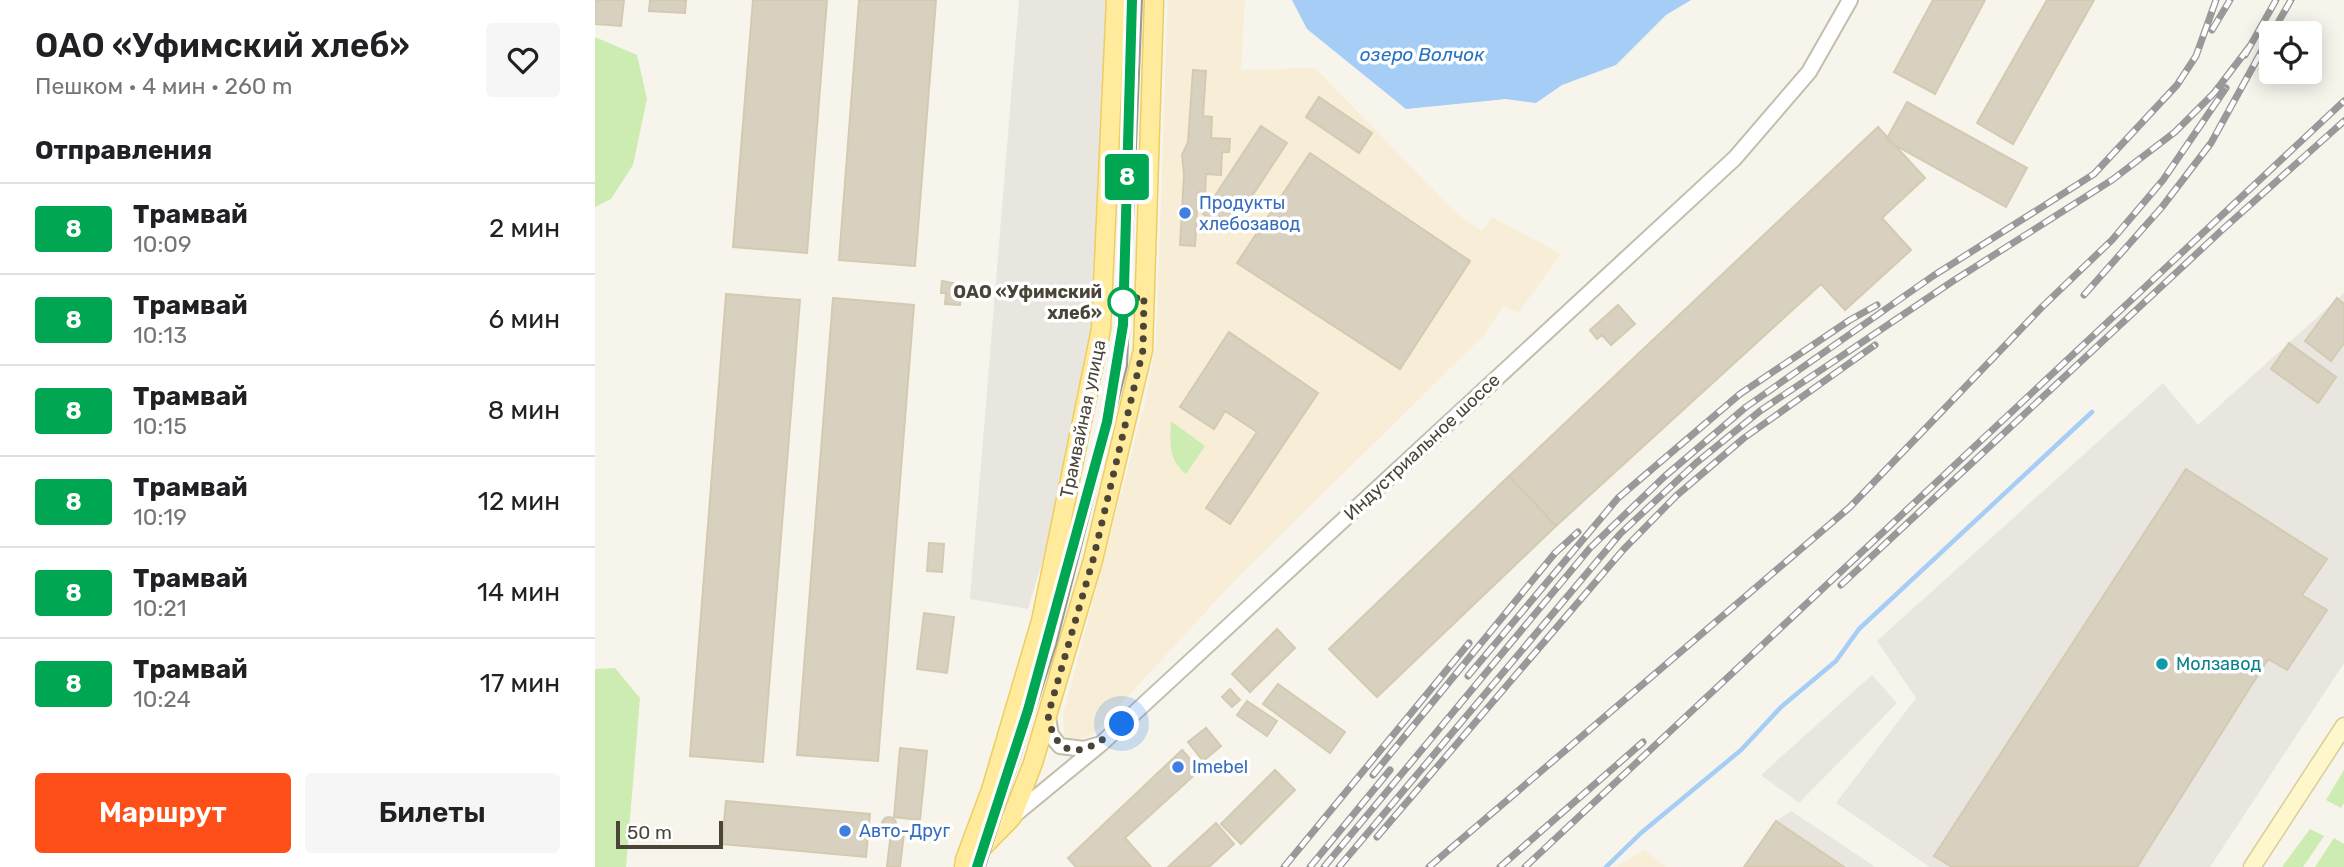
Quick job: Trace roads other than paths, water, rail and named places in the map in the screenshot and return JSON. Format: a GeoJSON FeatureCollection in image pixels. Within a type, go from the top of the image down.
{"type":"FeatureCollection","features":[{"type":"Feature","properties":{"kind":"main road","name":"Трамвайная улица"},"geometry":{"type":"LineString","coordinates":[[963,866],[991,790],[1041,621],[1101,329],[1116,0]]}},
{"type":"Feature","properties":{"kind":"main road"},"geometry":{"type":"LineString","coordinates":[[1012,817],[1033,763],[1093,560],[1143,350],[1154,0]]}},
{"type":"Feature","properties":{"kind":"main road"},"geometry":{"type":"LineString","coordinates":[[2252,867],[2344,726]]}},
{"type":"Feature","properties":{"kind":"main road","name":"Индустриальное шоссе"},"geometry":{"type":"LineString","coordinates":[[963,866],[1012,817]]}},
{"type":"Feature","properties":{"kind":"street","name":"Индустриальное шоссе"},"geometry":{"type":"LineString","coordinates":[[1012,817],[1102,743],[1735,158],[1809,72],[1850,0]]}},
{"type":"Feature","properties":{"kind":"street"},"geometry":{"type":"LineString","coordinates":[[1048,715],[1051,735],[1060,746],[1084,749],[1102,743]]}},
{"type":"Feature","properties":{"kind":"water","name":"озеро Волчок"},"geometry":{"type":"Polygon","coordinates":[[[1292,0],[1691,0],[1666,15],[1616,65],[1562,85],[1536,103],[1506,99],[1406,109],[1307,29],[1292,0]]]}},
{"type":"Feature","properties":{"kind":"waterway"},"geometry":{"type":"LineString","coordinates":[[1606,867],[1641,833],[1741,750],[1781,707],[1836,661],[1859,629],[2092,412]]}},
{"type":"Feature","properties":{"kind":"tram line","name":"8"},"geometry":{"type":"LineString","coordinates":[[977,867],[1028,710],[1107,422],[1123,325],[1132,0]]}},
{"type":"Feature","properties":{"kind":"tram line"},"geometry":{"type":"LineString","coordinates":[[985,867],[1056,645],[1127,366],[1142,0]]}},
{"type":"Feature","properties":{"kind":"tram line"},"geometry":{"type":"LineString","coordinates":[[1111,394],[1120,339]]}},
{"type":"Feature","properties":{"kind":"railway"},"geometry":{"type":"LineString","coordinates":[[1324,867],[1590,548],[1664,477],[1746,407],[1933,276],[2094,174],[2177,85],[2196,56],[2216,0]]}},
{"type":"Feature","properties":{"kind":"railway"},"geometry":{"type":"LineString","coordinates":[[2212,30],[2230,0]]}},
{"type":"Feature","properties":{"kind":"railway"},"geometry":{"type":"LineString","coordinates":[[2245,55],[2276,0]]}},
{"type":"Feature","properties":{"kind":"railway"},"geometry":{"type":"LineString","coordinates":[[2279,21],[2291,0]]}},
{"type":"Feature","properties":{"kind":"railway"},"geometry":{"type":"LineString","coordinates":[[1339,867],[1620,534],[1696,463],[1760,411],[1953,281],[2112,180],[2175,132],[2214,93],[2250,46]]}},
{"type":"Feature","properties":{"kind":"railway"},"geometry":{"type":"LineString","coordinates":[[2084,295],[2162,207],[2211,143],[2259,56]]}},
{"type":"Feature","properties":{"kind":"railway"},"geometry":{"type":"LineString","coordinates":[[1429,867],[1850,507],[2042,307],[2112,240],[2163,180],[2226,88]]}},
{"type":"Feature","properties":{"kind":"railway"},"geometry":{"type":"LineString","coordinates":[[1525,867],[2344,101]]}},
{"type":"Feature","properties":{"kind":"railway"},"geometry":{"type":"LineString","coordinates":[[1841,585],[2222,230],[2344,121]]}},
{"type":"Feature","properties":{"kind":"railway"},"geometry":{"type":"LineString","coordinates":[[1468,676],[1618,498],[1740,394],[1850,320],[1877,305]]}},
{"type":"Feature","properties":{"kind":"railway"},"geometry":{"type":"LineString","coordinates":[[1377,837],[1623,550],[1676,496],[1744,438],[1875,345]]}},
{"type":"Feature","properties":{"kind":"railway"},"geometry":{"type":"LineString","coordinates":[[1373,775],[1555,553],[1578,532]]}},
{"type":"Feature","properties":{"kind":"railway"},"geometry":{"type":"LineString","coordinates":[[1284,867],[1469,643]]}},
{"type":"Feature","properties":{"kind":"railway"},"geometry":{"type":"LineString","coordinates":[[1500,867],[1643,742]]}},
{"type":"Feature","properties":{"kind":"railway"},"geometry":{"type":"LineString","coordinates":[[1310,867],[1390,770]]}},
{"type":"Feature","properties":{"kind":"place","name":"Продукты хлебозавод"},"geometry":{"type":"Point","coordinates":[1185,213]}},
{"type":"Feature","properties":{"kind":"place","name":"ОАО «Уфимский хлеб»"},"geometry":{"type":"Point","coordinates":[1123,302]}},
{"type":"Feature","properties":{"kind":"place","name":"Молзавод"},"geometry":{"type":"Point","coordinates":[2162,664]}},
{"type":"Feature","properties":{"kind":"place","name":"Imebel"},"geometry":{"type":"Point","coordinates":[1178,767]}},
{"type":"Feature","properties":{"kind":"place","name":"Авто-Друг"},"geometry":{"type":"Point","coordinates":[845,831]}}]}
